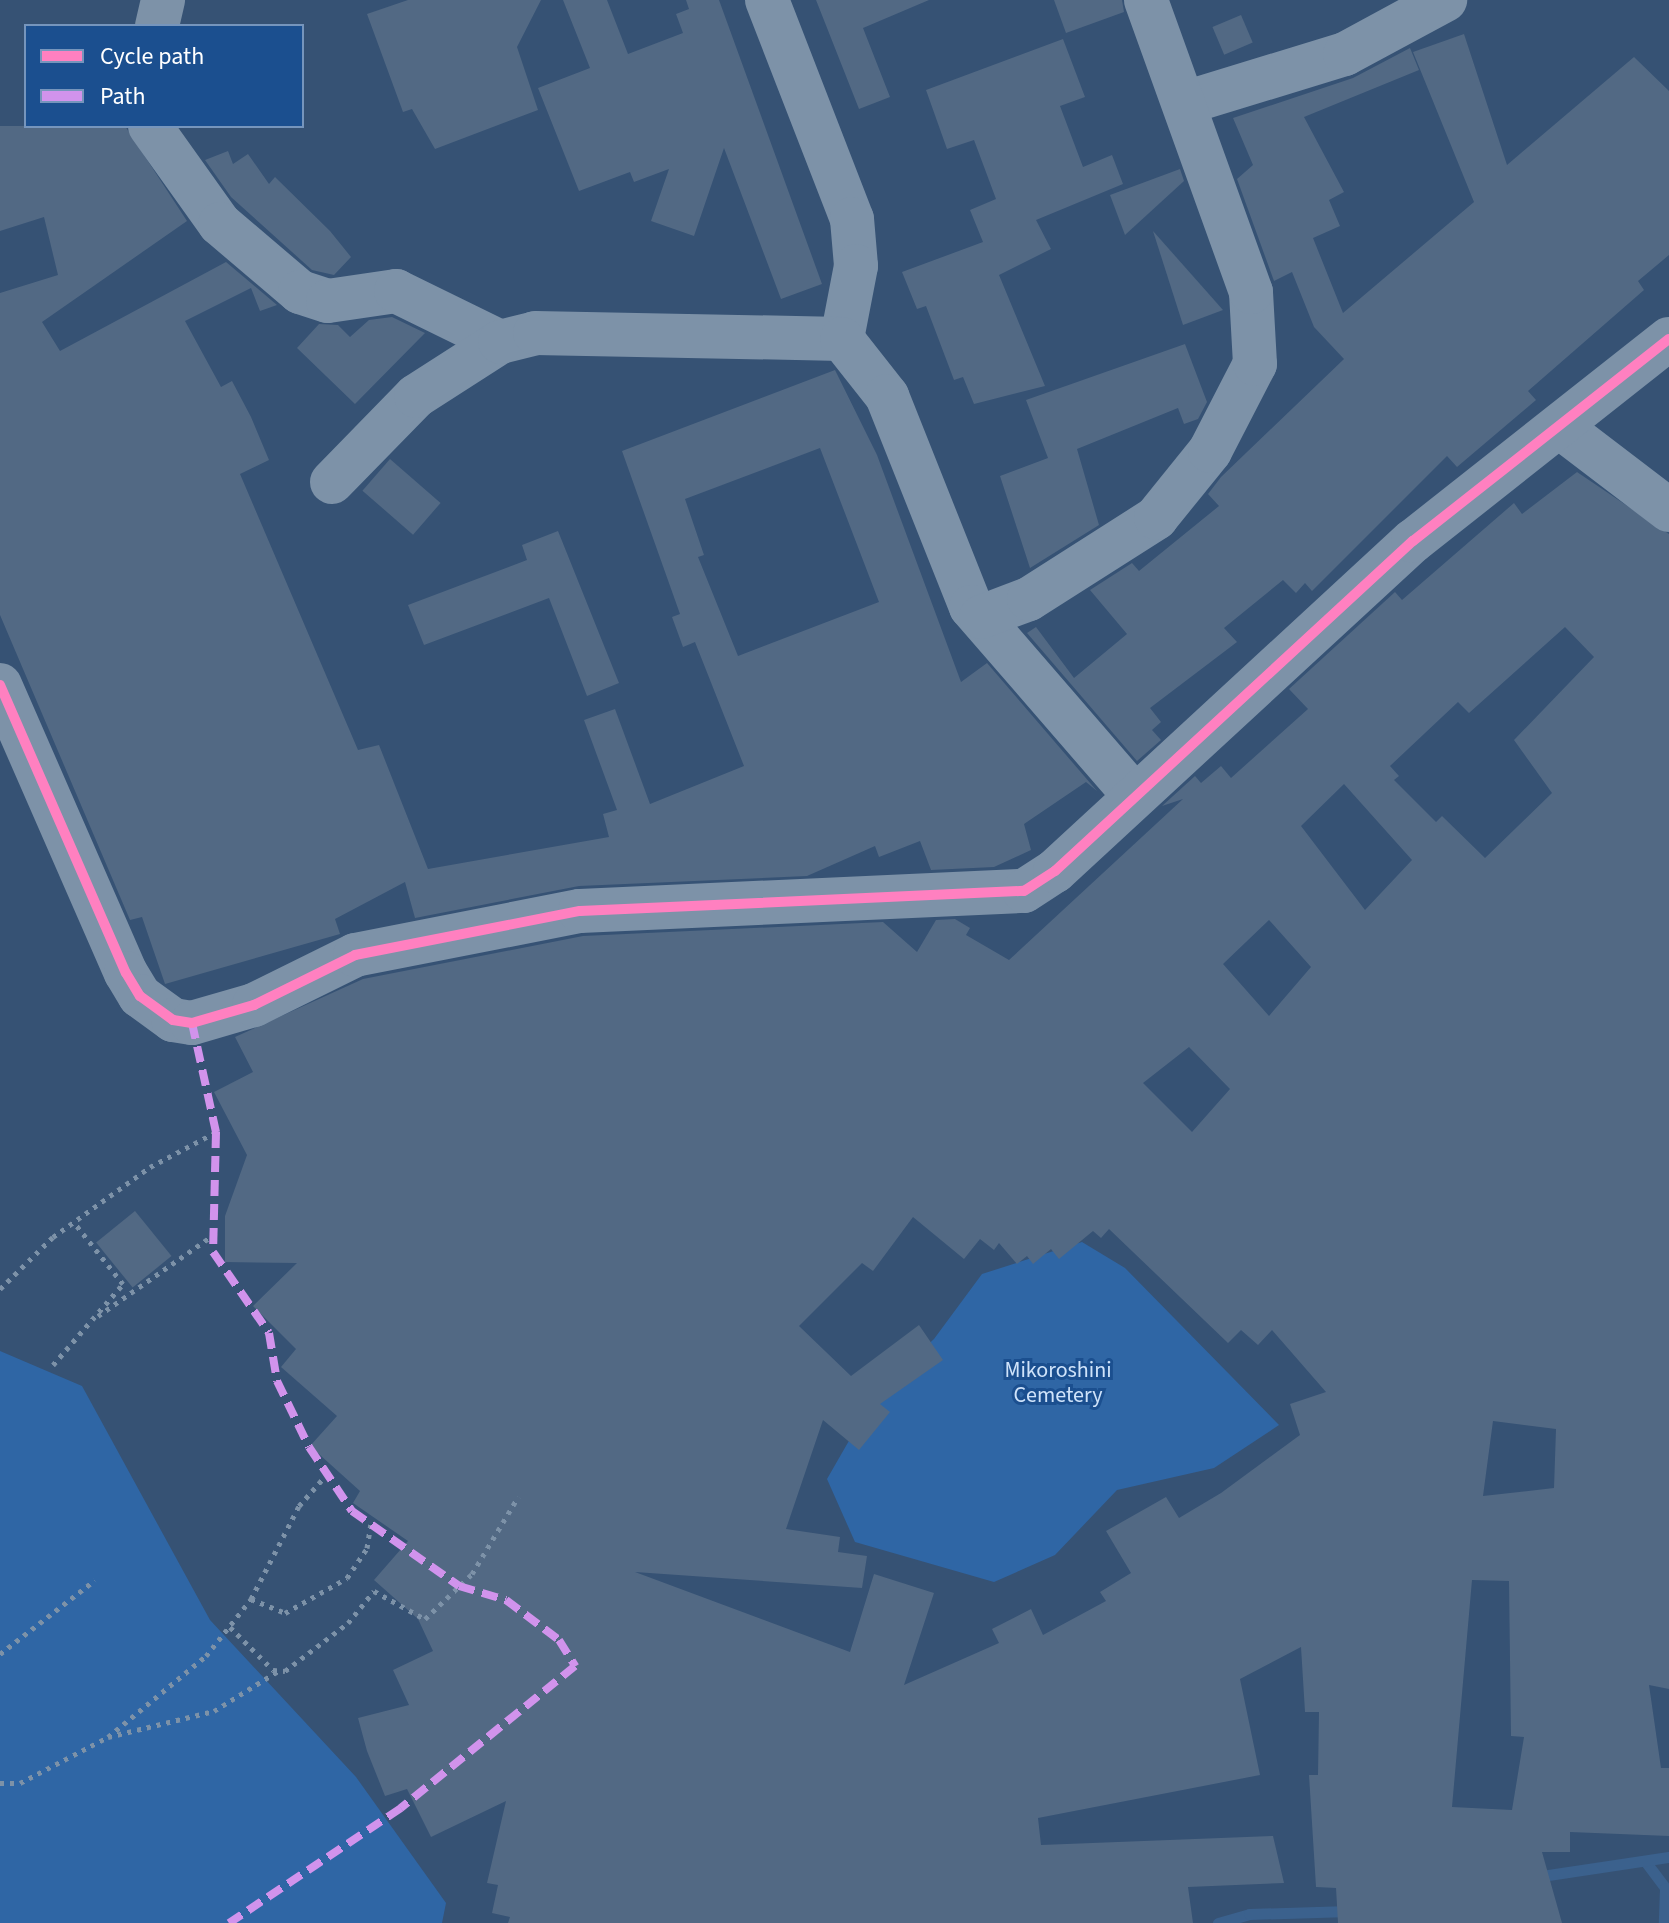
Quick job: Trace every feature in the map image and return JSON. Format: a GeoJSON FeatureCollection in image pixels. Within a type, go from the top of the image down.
{"type":"FeatureCollection","features":[{"type":"Feature","properties":{"kind":"street"},"geometry":{"type":"LineString","coordinates":[[157,24],[163,0]]}},
{"type":"Feature","properties":{"kind":"street"},"geometry":{"type":"LineString","coordinates":[[767,0],[852,219],[856,266],[842,339],[887,396],[945,554],[981,617],[1133,794]]}},
{"type":"Feature","properties":{"kind":"street"},"geometry":{"type":"LineString","coordinates":[[981,617],[1029,599],[1156,518],[1210,451],[1248,386],[1255,341],[1251,292],[1188,102],[1146,0]]}},
{"type":"Feature","properties":{"kind":"street"},"geometry":{"type":"LineString","coordinates":[[1188,102],[1345,54],[1445,0]]}},
{"type":"Feature","properties":{"kind":"street"},"geometry":{"type":"LineString","coordinates":[[151,128],[220,224],[300,292],[328,301],[396,291],[500,342]]}},
{"type":"Feature","properties":{"kind":"street"},"geometry":{"type":"LineString","coordinates":[[332,482],[416,396],[500,342],[535,333],[842,339]]}},
{"type":"Feature","properties":{"kind":"street"},"geometry":{"type":"LineString","coordinates":[[0,685],[126,973],[157,1012],[192,1023],[254,1005],[355,955],[580,911],[1024,891],[1370,578],[1669,339]]}},
{"type":"Feature","properties":{"kind":"street"},"geometry":{"type":"LineString","coordinates":[[1560,427],[1669,510]]}},
{"type":"Feature","properties":{"kind":"path"},"geometry":{"type":"LineString","coordinates":[[0,1289],[150,1167],[216,1132]]}},
{"type":"Feature","properties":{"kind":"path"},"geometry":{"type":"LineString","coordinates":[[53,1365],[123,1281],[76,1225]]}},
{"type":"Feature","properties":{"kind":"path"},"geometry":{"type":"LineString","coordinates":[[93,1318],[216,1233]]}},
{"type":"Feature","properties":{"kind":"path"},"geometry":{"type":"LineString","coordinates":[[0,1783],[20,1783],[108,1737],[206,1656],[251,1599],[299,1506],[328,1473]]}},
{"type":"Feature","properties":{"kind":"path"},"geometry":{"type":"LineString","coordinates":[[108,1737],[214,1711],[348,1623],[374,1591],[415,1619],[430,1616],[472,1574],[518,1497]]}},
{"type":"Feature","properties":{"kind":"path"},"geometry":{"type":"LineString","coordinates":[[251,1599],[285,1613],[347,1578],[367,1548],[371,1524]]}},
{"type":"Feature","properties":{"kind":"path"},"geometry":{"type":"LineString","coordinates":[[0,1654],[95,1580]]}},
{"type":"Feature","properties":{"kind":"path"},"geometry":{"type":"LineString","coordinates":[[230,1627],[279,1671]]}},
{"type":"Feature","properties":{"kind":"green space","name":"Mikoroshini Cemetery"},"geometry":{"type":"Polygon","coordinates":[[[1082,1242],[1125,1268],[1279,1425],[1214,1468],[1117,1490],[1055,1555],[994,1582],[855,1542],[827,1479],[877,1392],[934,1339],[982,1274],[1082,1242]]]}},
{"type":"Feature","properties":{"kind":"green space"},"geometry":{"type":"Polygon","coordinates":[[[0,1351],[82,1386],[210,1620],[356,1777],[446,1903],[442,1923],[0,1923],[0,1351]]]}},
{"type":"Feature","properties":{"kind":"building"},"geometry":{"type":"Polygon","coordinates":[[[408,0],[541,0],[517,47],[538,110],[435,149],[412,109],[403,112],[367,14],[408,0]]]}},
{"type":"Feature","properties":{"kind":"building"},"geometry":{"type":"Polygon","coordinates":[[[563,0],[607,0],[628,54],[683,33],[676,14],[689,9],[686,0],[719,0],[822,284],[781,299],[724,148],[694,236],[651,221],[669,169],[634,182],[630,172],[579,191],[538,88],[590,68],[563,0]]]}},
{"type":"Feature","properties":{"kind":"building"},"geometry":{"type":"Polygon","coordinates":[[[816,0],[929,0],[863,28],[890,97],[859,109],[816,0]]]}},
{"type":"Feature","properties":{"kind":"building"},"geometry":{"type":"Polygon","coordinates":[[[1054,0],[1122,0],[1124,12],[1066,33],[1054,0]]]}},
{"type":"Feature","properties":{"kind":"building"},"geometry":{"type":"Polygon","coordinates":[[[1241,15],[1253,43],[1224,55],[1212,27],[1241,15]]]}},
{"type":"Feature","properties":{"kind":"building"},"geometry":{"type":"Polygon","coordinates":[[[1464,34],[1507,165],[1634,57],[1669,91],[1669,255],[1638,281],[1644,290],[1528,391],[1536,400],[1457,467],[1447,456],[1312,591],[1305,583],[1296,593],[1283,580],[1224,628],[1237,642],[1150,708],[1161,722],[1152,730],[1161,740],[1137,761],[1027,633],[1036,627],[1074,678],[1127,634],[1090,590],[1132,563],[1139,571],[1219,506],[1208,494],[1221,477],[1344,359],[1314,327],[1292,272],[1274,281],[1237,179],[1253,165],[1233,118],[1353,78],[1410,48],[1419,70],[1304,117],[1344,192],[1329,200],[1340,226],[1313,238],[1343,313],[1474,202],[1413,52],[1464,34]]]}},
{"type":"Feature","properties":{"kind":"building"},"geometry":{"type":"Polygon","coordinates":[[[1063,39],[1085,97],[1060,106],[1083,167],[1112,155],[1123,184],[1036,220],[1051,249],[999,275],[1045,386],[974,404],[963,377],[954,380],[926,306],[917,309],[902,272],[983,242],[970,210],[996,199],[974,140],[947,149],[926,90],[1063,39]]]}},
{"type":"Feature","properties":{"kind":"building"},"geometry":{"type":"Polygon","coordinates":[[[0,126],[126,128],[187,221],[42,322],[60,351],[226,262],[277,305],[260,311],[251,288],[185,321],[221,387],[232,381],[251,417],[269,460],[240,474],[358,750],[379,745],[428,869],[609,837],[603,814],[617,810],[584,720],[615,709],[650,804],[744,766],[695,642],[683,647],[672,617],[680,614],[622,451],[835,370],[877,455],[961,682],[987,663],[1097,791],[1086,782],[1024,824],[1031,850],[994,867],[931,870],[920,841],[879,857],[875,846],[807,876],[579,886],[415,918],[405,882],[335,919],[340,934],[165,984],[142,917],[130,920],[0,615],[0,293],[58,275],[44,217],[0,231],[0,126]],[[820,448],[685,499],[704,555],[698,557],[738,656],[879,602],[820,448]]]}},
{"type":"Feature","properties":{"kind":"building"},"geometry":{"type":"Polygon","coordinates":[[[228,151],[233,164],[248,154],[269,184],[275,177],[330,231],[351,257],[334,275],[312,270],[231,197],[205,160],[228,151]]]}},
{"type":"Feature","properties":{"kind":"building"},"geometry":{"type":"Polygon","coordinates":[[[1180,169],[1184,181],[1125,235],[1110,195],[1180,169]]]}},
{"type":"Feature","properties":{"kind":"building"},"geometry":{"type":"Polygon","coordinates":[[[1153,231],[1223,310],[1183,325],[1153,231]]]}},
{"type":"Feature","properties":{"kind":"building"},"geometry":{"type":"Polygon","coordinates":[[[392,317],[425,333],[355,404],[297,348],[319,324],[338,325],[350,337],[369,320],[392,317]]]}},
{"type":"Feature","properties":{"kind":"building"},"geometry":{"type":"Polygon","coordinates":[[[1185,344],[1207,402],[1198,419],[1184,424],[1178,408],[1077,449],[1099,525],[1030,568],[1000,476],[1048,458],[1026,400],[1185,344]]]}},
{"type":"Feature","properties":{"kind":"building"},"geometry":{"type":"Polygon","coordinates":[[[390,459],[441,503],[413,535],[362,491],[390,459]]]}},
{"type":"Feature","properties":{"kind":"building"},"geometry":{"type":"Polygon","coordinates":[[[1577,472],[1669,534],[1669,1689],[1649,1685],[1661,1768],[1669,1768],[1669,1836],[1570,1832],[1570,1852],[1542,1852],[1562,1923],[1338,1923],[1336,1888],[1316,1887],[1309,1775],[1318,1775],[1319,1712],[1305,1712],[1301,1647],[1240,1679],[1260,1775],[1038,1818],[1041,1845],[1273,1836],[1284,1883],[1188,1887],[1193,1923],[508,1923],[510,1917],[492,1913],[498,1885],[487,1883],[506,1801],[431,1837],[407,1789],[385,1796],[367,1751],[358,1718],[409,1705],[393,1670],[433,1651],[418,1619],[374,1580],[408,1541],[353,1503],[360,1491],[310,1446],[337,1416],[281,1367],[296,1349],[253,1306],[297,1263],[225,1262],[225,1216],[247,1155],[214,1092],[253,1072],[235,1037],[363,979],[583,936],[883,922],[917,952],[936,920],[955,919],[970,928],[966,935],[1009,960],[1183,799],[1162,806],[1195,776],[1201,783],[1221,766],[1231,778],[1308,709],[1289,689],[1395,592],[1402,600],[1514,503],[1522,514],[1577,472]],[[1565,627],[1469,713],[1458,702],[1390,766],[1399,776],[1394,780],[1436,822],[1442,816],[1485,858],[1552,793],[1514,740],[1594,657],[1565,627]],[[1344,784],[1301,826],[1365,910],[1412,860],[1344,784]],[[1269,920],[1223,964],[1269,1016],[1311,967],[1269,920]],[[1189,1047],[1143,1083],[1192,1132],[1230,1089],[1189,1047]],[[913,1217],[873,1271],[862,1263],[799,1326],[851,1376],[919,1325],[943,1360],[880,1404],[890,1412],[859,1450],[823,1420],[786,1529],[840,1537],[838,1552],[867,1556],[862,1588],[635,1572],[850,1652],[874,1574],[934,1593],[904,1685],[999,1643],[992,1629],[1031,1609],[1043,1635],[1106,1601],[1100,1592],[1131,1573],[1106,1531],[1166,1497],[1179,1518],[1221,1493],[1300,1435],[1290,1404],[1326,1392],[1272,1330],[1258,1345],[1241,1330],[1228,1343],[1109,1229],[1101,1238],[1093,1231],[1059,1259],[1051,1249],[1033,1264],[1027,1256],[1017,1264],[999,1243],[994,1250],[980,1239],[964,1259],[913,1217]],[[1493,1421],[1483,1496],[1554,1488],[1556,1429],[1493,1421]],[[1472,1580],[1452,1807],[1512,1810],[1524,1737],[1511,1736],[1509,1581],[1472,1580]]]}},
{"type":"Feature","properties":{"kind":"building"},"geometry":{"type":"Polygon","coordinates":[[[558,531],[619,683],[587,696],[549,598],[424,645],[408,605],[527,560],[522,545],[558,531]]]}},
{"type":"Feature","properties":{"kind":"building"},"geometry":{"type":"Polygon","coordinates":[[[135,1211],[172,1256],[133,1288],[96,1242],[135,1211]]]}},
{"type":"Feature","properties":{"kind":"waterway"},"geometry":{"type":"LineString","coordinates":[[1535,1877],[1669,1857]]}},
{"type":"Feature","properties":{"kind":"waterway"},"geometry":{"type":"LineString","coordinates":[[1645,1861],[1665,1888],[1664,1923]]}},
{"type":"Feature","properties":{"kind":"waterway"},"geometry":{"type":"LineString","coordinates":[[1218,1923],[1249,1914],[1349,1911]]}},
{"type":"Feature","properties":{"kind":"marked path"},"geometry":{"type":"LineString","coordinates":[[192,1023],[216,1132],[213,1252],[269,1333],[277,1381],[309,1447],[352,1511],[459,1586],[506,1600],[559,1640],[575,1666],[401,1808],[229,1923]]}},
{"type":"Feature","properties":{"kind":"cycle path"},"geometry":{"type":"LineString","coordinates":[[0,685],[126,973],[140,996],[173,1020],[192,1023],[254,1005],[355,955],[580,911],[1024,891],[1055,871],[1413,541],[1669,339]]}}]}
